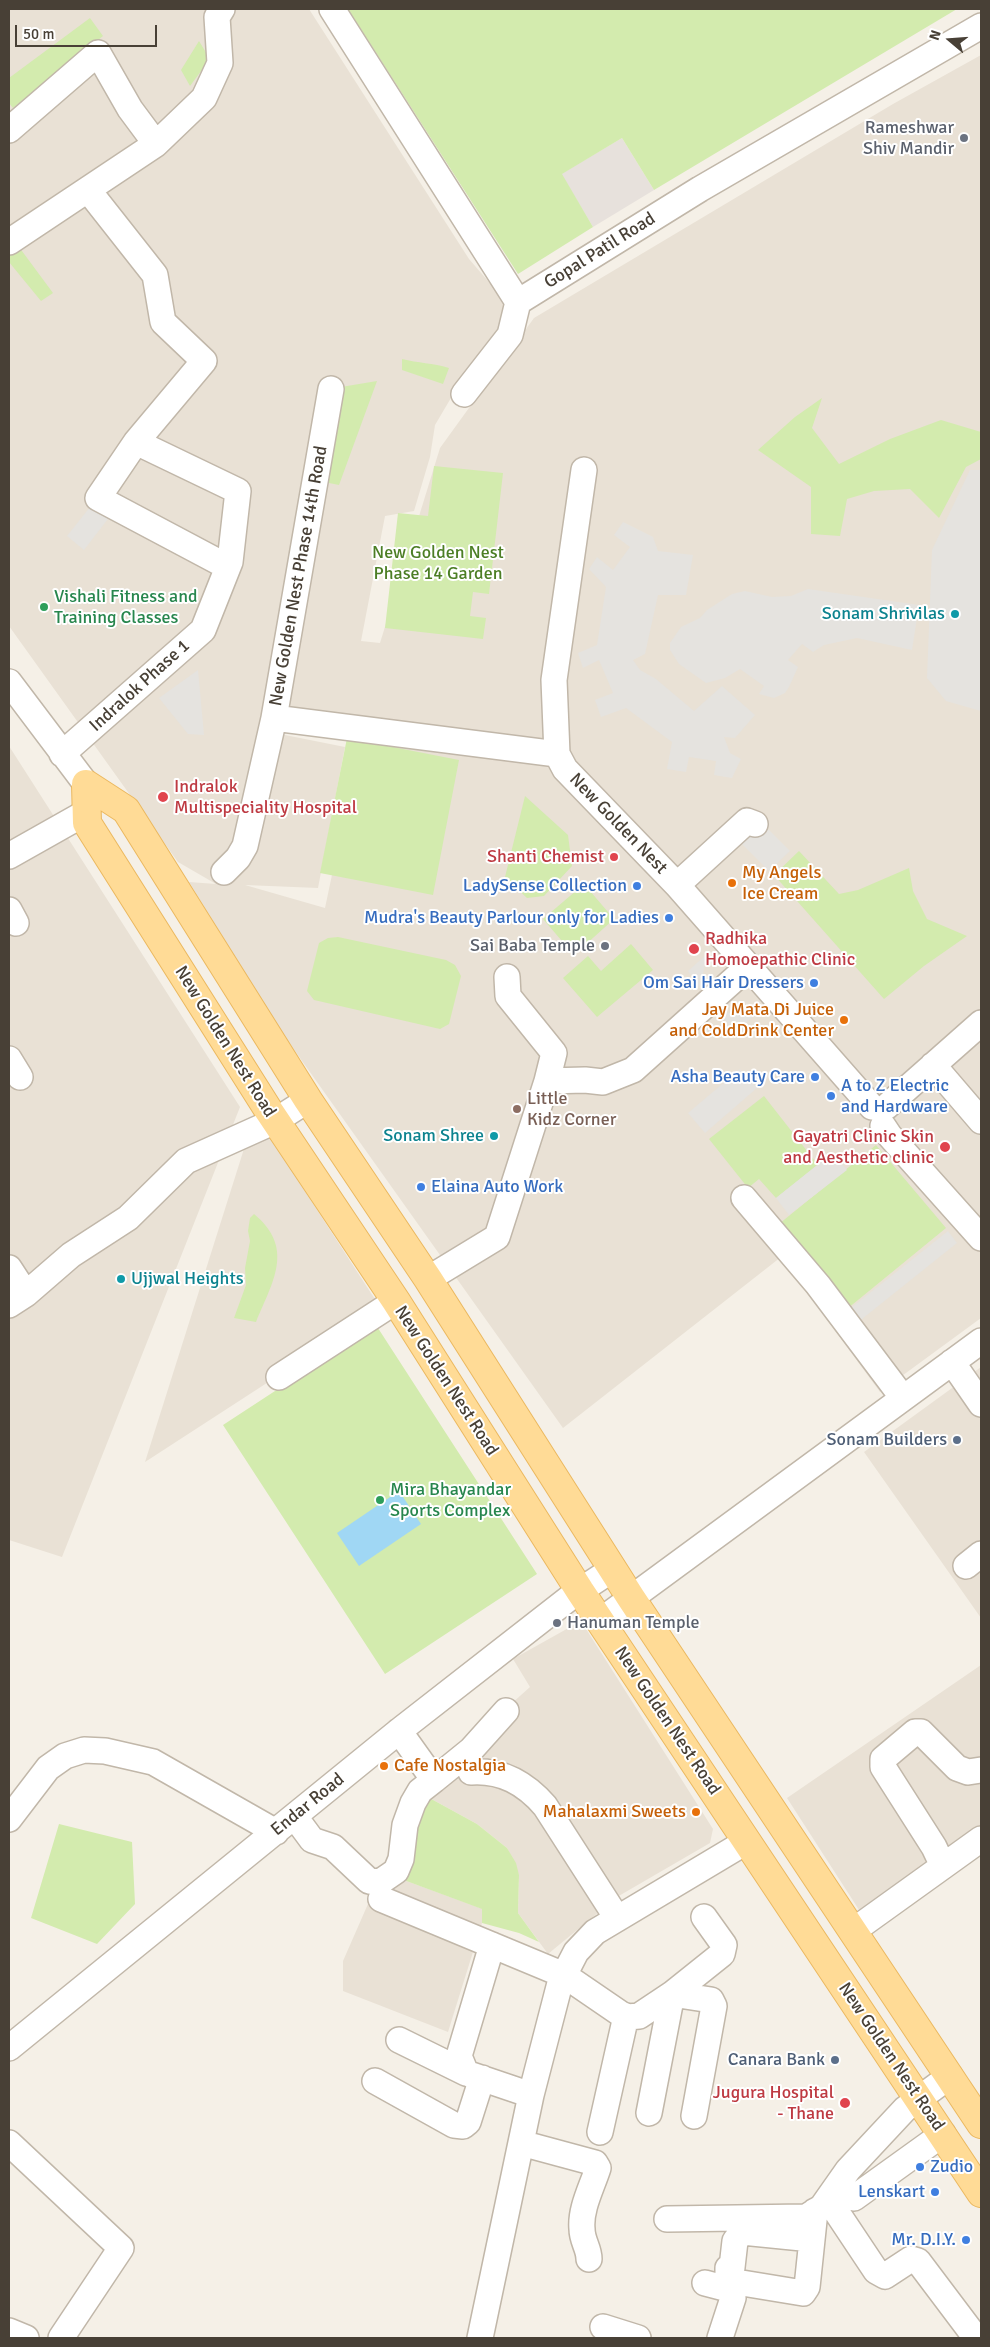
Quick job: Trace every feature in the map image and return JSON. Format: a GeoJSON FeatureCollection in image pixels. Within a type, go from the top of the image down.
{"type":"FeatureCollection","features":[{"type":"Feature","properties":{"kind":"main road","name":"New Golden Nest Road"},"geometry":{"type":"LineString","coordinates":[[86,784],[87,823],[275,1121],[396,1301],[580,1591],[981,2192]]}},
{"type":"Feature","properties":{"kind":"main road"},"geometry":{"type":"LineString","coordinates":[[86,784],[126,810],[308,1100],[428,1279],[631,1598],[981,2124]]}},
{"type":"Feature","properties":{"kind":"street"},"geometry":{"type":"LineString","coordinates":[[9,242],[156,144],[204,98],[220,63],[217,17],[222,9]]}},
{"type":"Feature","properties":{"kind":"street"},"geometry":{"type":"LineString","coordinates":[[332,9],[518,302],[510,335],[464,394]]}},
{"type":"Feature","properties":{"kind":"street","name":"Gopal Patil Road"},"geometry":{"type":"LineString","coordinates":[[518,302],[700,189],[981,26]]}},
{"type":"Feature","properties":{"kind":"street"},"geometry":{"type":"LineString","coordinates":[[9,130],[98,53],[130,109],[156,144]]}},
{"type":"Feature","properties":{"kind":"street"},"geometry":{"type":"LineString","coordinates":[[88,190],[155,275],[163,322],[204,362],[136,442],[98,498],[228,567]]}},
{"type":"Feature","properties":{"kind":"street","name":"New Golden Nest Phase 14th Road"},"geometry":{"type":"LineString","coordinates":[[331,389],[274,718],[557,754]]}},
{"type":"Feature","properties":{"kind":"street","name":"Indralok Phase 1"},"geometry":{"type":"LineString","coordinates":[[62,754],[203,630],[230,562],[238,491],[136,442]]}},
{"type":"Feature","properties":{"kind":"street"},"geometry":{"type":"LineString","coordinates":[[557,754],[554,680],[584,470]]}},
{"type":"Feature","properties":{"kind":"street"},"geometry":{"type":"LineString","coordinates":[[9,682],[86,784]]}},
{"type":"Feature","properties":{"kind":"street"},"geometry":{"type":"LineString","coordinates":[[224,872],[238,858],[245,846],[274,718]]}},
{"type":"Feature","properties":{"kind":"street","name":"New Golden Nest"},"geometry":{"type":"LineString","coordinates":[[557,754],[565,769],[677,885],[880,1113],[889,1135],[981,1238]]}},
{"type":"Feature","properties":{"kind":"street"},"geometry":{"type":"LineString","coordinates":[[9,856],[87,812]]}},
{"type":"Feature","properties":{"kind":"street"},"geometry":{"type":"LineString","coordinates":[[677,885],[747,821],[755,824]]}},
{"type":"Feature","properties":{"kind":"street"},"geometry":{"type":"LineString","coordinates":[[547,1081],[585,1080],[603,1082],[633,1070],[749,966]]}},
{"type":"Feature","properties":{"kind":"street"},"geometry":{"type":"LineString","coordinates":[[428,1279],[497,1237],[547,1081],[554,1053],[508,996],[507,977]]}},
{"type":"Feature","properties":{"kind":"street"},"geometry":{"type":"LineString","coordinates":[[880,1113],[981,1023]]}},
{"type":"Feature","properties":{"kind":"street"},"geometry":{"type":"LineString","coordinates":[[933,1065],[981,1121]]}},
{"type":"Feature","properties":{"kind":"street"},"geometry":{"type":"LineString","coordinates":[[9,1268],[17,1300],[71,1255],[128,1218],[186,1161],[275,1121],[308,1100]]}},
{"type":"Feature","properties":{"kind":"street"},"geometry":{"type":"LineString","coordinates":[[744,1198],[818,1285],[903,1398]]}},
{"type":"Feature","properties":{"kind":"street"},"geometry":{"type":"LineString","coordinates":[[279,1377],[396,1301]]}},
{"type":"Feature","properties":{"kind":"street"},"geometry":{"type":"LineString","coordinates":[[600,1621],[981,1341]]}},
{"type":"Feature","properties":{"kind":"street"},"geometry":{"type":"LineString","coordinates":[[952,1362],[981,1404]]}},
{"type":"Feature","properties":{"kind":"street","name":"Endar Road"},"geometry":{"type":"LineString","coordinates":[[9,2048],[399,1731],[580,1591],[613,1569]]}},
{"type":"Feature","properties":{"kind":"street"},"geometry":{"type":"LineString","coordinates":[[9,1819],[48,1768],[65,1756],[84,1750],[105,1751],[153,1762],[285,1824],[312,1840],[333,1847],[369,1881],[380,1882],[396,1871],[401,1859],[405,1826],[413,1803],[420,1791],[471,1750],[506,1710]]}},
{"type":"Feature","properties":{"kind":"street"},"geometry":{"type":"LineString","coordinates":[[399,1731],[434,1780]]}},
{"type":"Feature","properties":{"kind":"street"},"geometry":{"type":"LineString","coordinates":[[943,1866],[934,1847],[883,1767],[883,1759],[915,1732],[921,1732],[957,1768],[968,1772],[981,1770]]}},
{"type":"Feature","properties":{"kind":"street"},"geometry":{"type":"LineString","coordinates":[[471,1772],[503,1776],[520,1782],[532,1791],[546,1806],[617,1918]]}},
{"type":"Feature","properties":{"kind":"street"},"geometry":{"type":"LineString","coordinates":[[853,1931],[981,1839]]}},
{"type":"Feature","properties":{"kind":"street"},"geometry":{"type":"LineString","coordinates":[[480,2338],[531,2095],[560,1983],[576,1952],[595,1932],[746,1840]]}},
{"type":"Feature","properties":{"kind":"street"},"geometry":{"type":"LineString","coordinates":[[381,1899],[564,1975],[626,2016],[639,2016],[672,1994],[722,1954],[724,1945],[704,1917]]}},
{"type":"Feature","properties":{"kind":"street"},"geometry":{"type":"LineString","coordinates":[[375,2081],[454,2125],[463,2126],[468,2122],[474,2076],[458,2056],[492,1945]]}},
{"type":"Feature","properties":{"kind":"street"},"geometry":{"type":"LineString","coordinates":[[649,2113],[672,1994]]}},
{"type":"Feature","properties":{"kind":"street"},"geometry":{"type":"LineString","coordinates":[[672,1994],[711,2000],[714,2006],[694,2116]]}},
{"type":"Feature","properties":{"kind":"street"},"geometry":{"type":"LineString","coordinates":[[600,2132],[626,2016]]}},
{"type":"Feature","properties":{"kind":"street"},"geometry":{"type":"LineString","coordinates":[[399,2040],[474,2076],[531,2095]]}},
{"type":"Feature","properties":{"kind":"street"},"geometry":{"type":"LineString","coordinates":[[667,2219],[806,2217],[822,2205],[848,2170],[905,2109],[950,2076]]}},
{"type":"Feature","properties":{"kind":"street"},"geometry":{"type":"LineString","coordinates":[[854,2198],[943,2134]]}},
{"type":"Feature","properties":{"kind":"street"},"geometry":{"type":"LineString","coordinates":[[9,2143],[120,2248],[60,2338]]}},
{"type":"Feature","properties":{"kind":"street"},"geometry":{"type":"LineString","coordinates":[[521,2143],[595,2163],[598,2168],[585,2207],[582,2228],[584,2240],[589,2249],[589,2260]]}},
{"type":"Feature","properties":{"kind":"street"},"geometry":{"type":"LineString","coordinates":[[812,2239],[822,2205]]}},
{"type":"Feature","properties":{"kind":"street"},"geometry":{"type":"LineString","coordinates":[[822,2205],[876,2271],[885,2276],[911,2259],[918,2261],[976,2338]]}},
{"type":"Feature","properties":{"kind":"street"},"geometry":{"type":"LineString","coordinates":[[720,2338],[733,2298],[716,2286],[726,2281],[734,2218]]}},
{"type":"Feature","properties":{"kind":"street"},"geometry":{"type":"LineString","coordinates":[[603,2327],[638,2338]]}},
{"type":"Feature","properties":{"kind":"street"},"geometry":{"type":"LineString","coordinates":[[9,2331],[26,2338]]}},
{"type":"Feature","properties":{"kind":"shaded area"},"geometry":{"type":"Polygon","coordinates":[[[9,9],[309,9],[469,259],[507,303],[501,334],[461,381],[435,425],[430,457],[414,511],[385,516],[361,641],[380,643],[440,448],[534,318],[893,104],[981,55],[981,1318],[880,1392],[781,1257],[563,1428],[285,1037],[189,882],[216,884],[178,862],[9,626],[9,9]],[[309,715],[280,734],[345,747],[318,888],[245,885],[325,908],[364,723],[309,715]]]}},
{"type":"Feature","properties":{"kind":"shaded area"},"geometry":{"type":"Polygon","coordinates":[[[622,138],[654,190],[593,227],[561,174],[622,138]]]}},
{"type":"Feature","properties":{"kind":"shaded area","name":"Sonam Shrivilas"},"geometry":{"type":"Polygon","coordinates":[[[970,470],[981,470],[981,711],[946,701],[927,678],[932,550],[970,470]]]}},
{"type":"Feature","properties":{"kind":"shaded area"},"geometry":{"type":"Polygon","coordinates":[[[94,502],[111,515],[84,550],[67,536],[94,502]]]}},
{"type":"Feature","properties":{"kind":"shaded area"},"geometry":{"type":"Polygon","coordinates":[[[623,522],[653,537],[658,551],[693,555],[686,595],[658,595],[645,654],[633,660],[640,670],[656,679],[694,711],[722,686],[755,715],[735,738],[724,737],[730,753],[741,759],[732,778],[714,775],[716,761],[689,757],[686,772],[667,769],[672,742],[626,708],[601,717],[595,700],[613,693],[599,660],[583,668],[578,653],[597,645],[606,587],[589,569],[597,557],[613,570],[630,547],[614,535],[623,522]]]}},
{"type":"Feature","properties":{"kind":"shaded area"},"geometry":{"type":"Polygon","coordinates":[[[808,589],[919,605],[912,650],[857,638],[824,645],[813,652],[802,644],[788,660],[798,667],[789,687],[785,693],[774,698],[759,694],[764,686],[740,669],[725,678],[706,683],[679,664],[670,650],[670,643],[681,627],[700,618],[707,610],[732,594],[745,591],[772,597],[791,596],[808,589]]]}},
{"type":"Feature","properties":{"kind":"shaded area"},"geometry":{"type":"Polygon","coordinates":[[[198,670],[204,735],[188,734],[159,698],[198,670]]]}},
{"type":"Feature","properties":{"kind":"shaded area"},"geometry":{"type":"Polygon","coordinates":[[[9,746],[240,1107],[62,1557],[9,1540],[9,746]]]}},
{"type":"Feature","properties":{"kind":"shaded area"},"geometry":{"type":"Polygon","coordinates":[[[759,820],[790,851],[769,871],[738,840],[759,820]]]}},
{"type":"Feature","properties":{"kind":"shaded area"},"geometry":{"type":"Polygon","coordinates":[[[707,954],[700,989],[688,971],[707,954]]]}},
{"type":"Feature","properties":{"kind":"shaded area"},"geometry":{"type":"Polygon","coordinates":[[[739,1009],[757,1013],[735,1032],[721,1015],[739,1009]]]}},
{"type":"Feature","properties":{"kind":"shaded area"},"geometry":{"type":"Polygon","coordinates":[[[740,1069],[757,1088],[705,1133],[688,1113],[740,1069]]]}},
{"type":"Feature","properties":{"kind":"shaded area"},"geometry":{"type":"Polygon","coordinates":[[[255,1114],[378,1304],[273,1379],[145,1462],[255,1114]]]}},
{"type":"Feature","properties":{"kind":"shaded area"},"geometry":{"type":"Polygon","coordinates":[[[832,1153],[847,1170],[789,1215],[776,1198],[832,1153]]]}},
{"type":"Feature","properties":{"kind":"shaded area"},"geometry":{"type":"Polygon","coordinates":[[[948,1231],[957,1243],[857,1323],[847,1311],[948,1231]]]}},
{"type":"Feature","properties":{"kind":"shaded area"},"geometry":{"type":"Polygon","coordinates":[[[981,1367],[981,1618],[864,1452],[981,1367]]]}},
{"type":"Feature","properties":{"kind":"shaded area"},"geometry":{"type":"Polygon","coordinates":[[[581,1621],[713,1829],[710,1843],[617,1897],[548,1954],[518,1913],[519,1875],[507,1848],[477,1824],[424,1795],[501,1713],[530,1687],[513,1659],[581,1621]]]}},
{"type":"Feature","properties":{"kind":"shaded area"},"geometry":{"type":"Polygon","coordinates":[[[981,1665],[981,1853],[872,1930],[787,1798],[981,1665]]]}},
{"type":"Feature","properties":{"kind":"shaded area"},"geometry":{"type":"Polygon","coordinates":[[[382,1872],[483,1909],[482,1923],[448,2032],[343,1991],[343,1961],[382,1872]]]}},
{"type":"Feature","properties":{"kind":"green space"},"geometry":{"type":"Polygon","coordinates":[[[348,9],[957,9],[654,190],[622,138],[562,174],[593,227],[518,274],[348,9]]]}},
{"type":"Feature","properties":{"kind":"green space"},"geometry":{"type":"Polygon","coordinates":[[[90,18],[103,36],[13,108],[9,103],[9,78],[90,18]]]}},
{"type":"Feature","properties":{"kind":"green space"},"geometry":{"type":"Polygon","coordinates":[[[199,41],[210,59],[190,86],[181,70],[199,41]]]}},
{"type":"Feature","properties":{"kind":"green space"},"geometry":{"type":"Polygon","coordinates":[[[19,247],[53,293],[41,301],[9,262],[9,256],[19,247]]]}},
{"type":"Feature","properties":{"kind":"green space"},"geometry":{"type":"Polygon","coordinates":[[[402,359],[449,368],[443,384],[402,370],[402,359]]]}},
{"type":"Feature","properties":{"kind":"green space"},"geometry":{"type":"Polygon","coordinates":[[[377,381],[339,485],[324,482],[341,387],[377,381]]]}},
{"type":"Feature","properties":{"kind":"green space"},"geometry":{"type":"Polygon","coordinates":[[[822,398],[812,428],[839,464],[890,439],[941,420],[981,432],[981,459],[966,467],[939,518],[910,489],[874,491],[847,499],[840,536],[811,534],[811,487],[758,450],[795,417],[822,398]]]}},
{"type":"Feature","properties":{"kind":"green space","name":"New Golden Nest Phase 14 Garden"},"geometry":{"type":"Polygon","coordinates":[[[434,466],[503,473],[489,594],[473,592],[470,616],[486,618],[483,639],[385,628],[398,513],[428,516],[434,466]]]}},
{"type":"Feature","properties":{"kind":"green space"},"geometry":{"type":"Polygon","coordinates":[[[347,738],[459,760],[433,895],[320,873],[347,738]]]}},
{"type":"Feature","properties":{"kind":"green space"},"geometry":{"type":"Polygon","coordinates":[[[525,796],[568,835],[572,866],[544,896],[527,898],[505,877],[525,796]]]}},
{"type":"Feature","properties":{"kind":"green space"},"geometry":{"type":"Polygon","coordinates":[[[799,851],[839,894],[858,890],[909,868],[913,891],[927,919],[967,936],[924,966],[884,999],[774,875],[799,851]]]}},
{"type":"Feature","properties":{"kind":"green space"},"geometry":{"type":"Polygon","coordinates":[[[584,884],[614,919],[574,955],[543,919],[584,884]]]}},
{"type":"Feature","properties":{"kind":"green space"},"geometry":{"type":"Polygon","coordinates":[[[338,937],[446,960],[455,965],[461,976],[449,1024],[440,1029],[314,1000],[307,991],[319,943],[328,938],[338,937]]]}},
{"type":"Feature","properties":{"kind":"green space"},"geometry":{"type":"Polygon","coordinates":[[[631,944],[653,970],[597,1017],[563,978],[588,956],[601,971],[631,944]]]}},
{"type":"Feature","properties":{"kind":"green space"},"geometry":{"type":"Polygon","coordinates":[[[764,1096],[818,1165],[776,1198],[759,1179],[748,1188],[709,1139],[764,1096]]]}},
{"type":"Feature","properties":{"kind":"green space"},"geometry":{"type":"Polygon","coordinates":[[[876,1145],[946,1228],[847,1309],[779,1224],[876,1145]]]}},
{"type":"Feature","properties":{"kind":"green space"},"geometry":{"type":"Polygon","coordinates":[[[254,1214],[267,1227],[274,1239],[277,1252],[274,1279],[256,1322],[234,1318],[246,1285],[245,1268],[250,1241],[248,1231],[250,1218],[254,1214]]]}},
{"type":"Feature","properties":{"kind":"green space","name":"Mira Bhayandar Sports Complex"},"geometry":{"type":"Polygon","coordinates":[[[376,1325],[537,1574],[385,1674],[223,1425],[376,1325]]]}},
{"type":"Feature","properties":{"kind":"green space"},"geometry":{"type":"Polygon","coordinates":[[[424,1795],[477,1824],[507,1848],[516,1863],[519,1875],[518,1913],[539,1942],[519,1933],[482,1923],[482,1909],[382,1872],[424,1795]]]}},
{"type":"Feature","properties":{"kind":"green space"},"geometry":{"type":"Polygon","coordinates":[[[59,1824],[132,1842],[135,1904],[97,1944],[31,1918],[59,1824]]]}},
{"type":"Feature","properties":{"kind":"water"},"geometry":{"type":"Polygon","coordinates":[[[399,1491],[421,1524],[359,1566],[337,1533],[399,1491]]]}},
{"type":"Feature","properties":{"kind":"place","name":"Rameshwar Shiv Mandir"},"geometry":{"type":"Point","coordinates":[964,138]}},
{"type":"Feature","properties":{"kind":"place","name":"Vishali Fitness and Training Classes"},"geometry":{"type":"Point","coordinates":[44,607]}},
{"type":"Feature","properties":{"kind":"place","name":"Sonam Shrivilas"},"geometry":{"type":"Point","coordinates":[955,614]}},
{"type":"Feature","properties":{"kind":"place","name":"Indralok Multispeciality Hospital"},"geometry":{"type":"Point","coordinates":[163,797]}},
{"type":"Feature","properties":{"kind":"place","name":"Shanti Chemist"},"geometry":{"type":"Point","coordinates":[614,857]}},
{"type":"Feature","properties":{"kind":"place","name":"My Angels Ice Cream"},"geometry":{"type":"Point","coordinates":[732,883]}},
{"type":"Feature","properties":{"kind":"place","name":"LadySense Collection"},"geometry":{"type":"Point","coordinates":[637,886]}},
{"type":"Feature","properties":{"kind":"place","name":"Mudra's Beauty Parlour only for Ladies"},"geometry":{"type":"Point","coordinates":[669,918]}},
{"type":"Feature","properties":{"kind":"place","name":"Sai Baba Temple"},"geometry":{"type":"Point","coordinates":[605,946]}},
{"type":"Feature","properties":{"kind":"place","name":"Radhika Homoepathic Clinic"},"geometry":{"type":"Point","coordinates":[694,949]}},
{"type":"Feature","properties":{"kind":"place","name":"Om Sai Hair Dressers"},"geometry":{"type":"Point","coordinates":[814,983]}},
{"type":"Feature","properties":{"kind":"place","name":"Jay Mata Di Juice and ColdDrink Center"},"geometry":{"type":"Point","coordinates":[844,1020]}},
{"type":"Feature","properties":{"kind":"place","name":"Asha Beauty Care"},"geometry":{"type":"Point","coordinates":[815,1077]}},
{"type":"Feature","properties":{"kind":"place","name":"A to Z Electric and Hardware"},"geometry":{"type":"Point","coordinates":[831,1096]}},
{"type":"Feature","properties":{"kind":"place","name":"Little Kidz Corner"},"geometry":{"type":"Point","coordinates":[517,1109]}},
{"type":"Feature","properties":{"kind":"place","name":"Sonam Shree"},"geometry":{"type":"Point","coordinates":[494,1136]}},
{"type":"Feature","properties":{"kind":"place","name":"Gayatri Clinic Skin and Aesthetic clinic"},"geometry":{"type":"Point","coordinates":[945,1147]}},
{"type":"Feature","properties":{"kind":"place","name":"Elaina Auto Work"},"geometry":{"type":"Point","coordinates":[421,1187]}},
{"type":"Feature","properties":{"kind":"place","name":"Ujjwal Heights"},"geometry":{"type":"Point","coordinates":[121,1279]}},
{"type":"Feature","properties":{"kind":"place","name":"Sonam Builders"},"geometry":{"type":"Point","coordinates":[957,1440]}},
{"type":"Feature","properties":{"kind":"place","name":"Mira Bhayandar Sports Complex"},"geometry":{"type":"Point","coordinates":[380,1500]}},
{"type":"Feature","properties":{"kind":"place","name":"Hanuman Temple"},"geometry":{"type":"Point","coordinates":[557,1623]}},
{"type":"Feature","properties":{"kind":"place","name":"Cafe Nostalgia"},"geometry":{"type":"Point","coordinates":[384,1766]}},
{"type":"Feature","properties":{"kind":"place","name":"Mahalaxmi Sweets"},"geometry":{"type":"Point","coordinates":[696,1812]}},
{"type":"Feature","properties":{"kind":"place","name":"Canara Bank"},"geometry":{"type":"Point","coordinates":[835,2060]}},
{"type":"Feature","properties":{"kind":"place","name":"Jugura Hospital - Thane"},"geometry":{"type":"Point","coordinates":[845,2103]}},
{"type":"Feature","properties":{"kind":"place","name":"Zudio"},"geometry":{"type":"Point","coordinates":[920,2167]}},
{"type":"Feature","properties":{"kind":"place","name":"Lenskart"},"geometry":{"type":"Point","coordinates":[935,2192]}},
{"type":"Feature","properties":{"kind":"place","name":"Mr. D.I.Y."},"geometry":{"type":"Point","coordinates":[966,2240]}}]}
